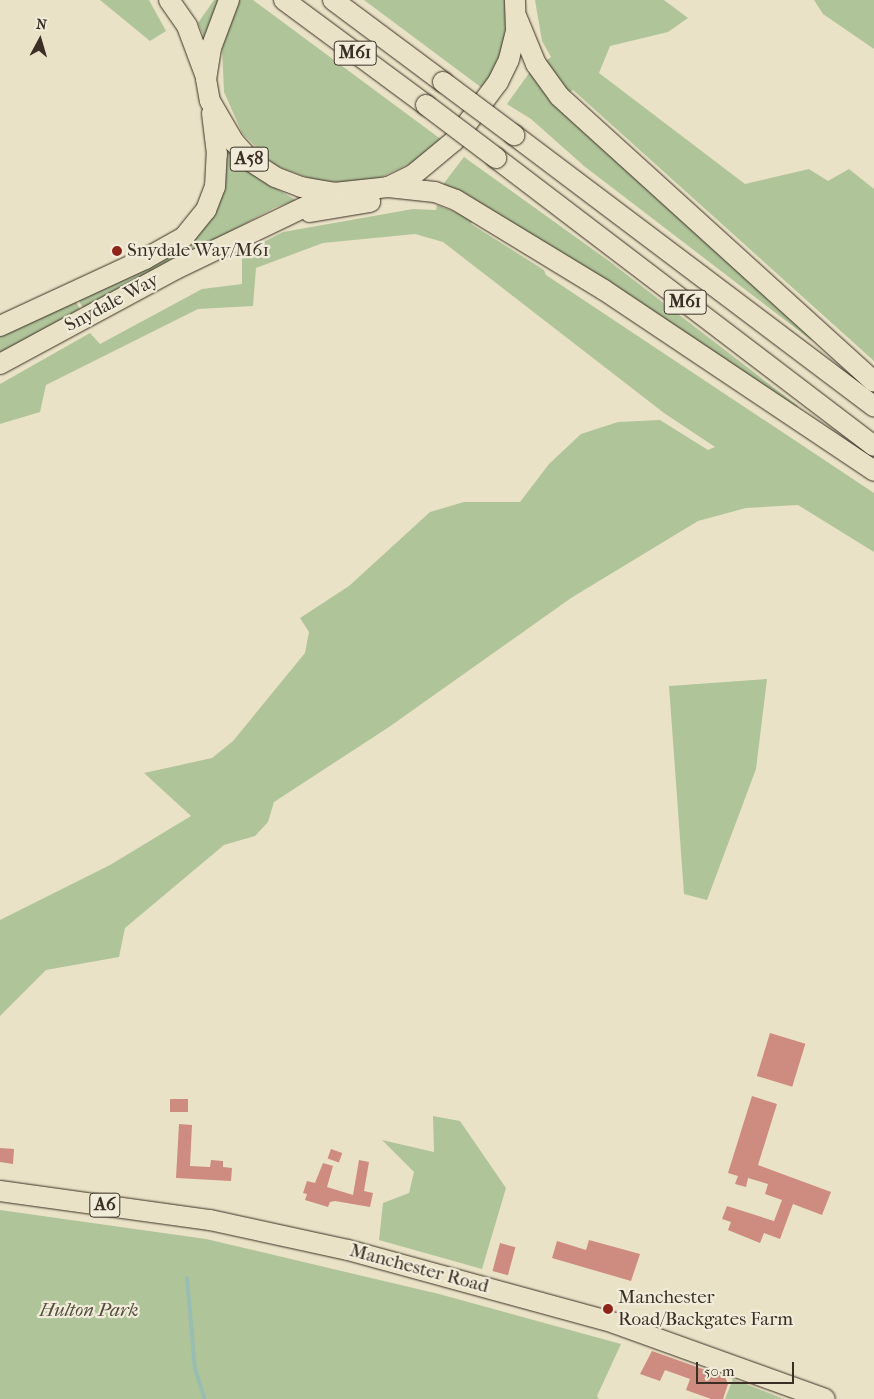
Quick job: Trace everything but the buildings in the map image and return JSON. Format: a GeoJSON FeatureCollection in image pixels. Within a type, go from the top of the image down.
{"type":"FeatureCollection","features":[{"type":"Feature","properties":{"kind":"highway"},"geometry":{"type":"LineString","coordinates":[[169,0],[184,22],[206,79]]}},
{"type":"Feature","properties":{"kind":"highway","name":"A58"},"geometry":{"type":"LineString","coordinates":[[229,0],[215,29],[206,79],[210,101],[234,142],[252,162],[275,177],[301,187],[334,193],[388,187],[413,175],[435,160],[459,134],[498,82],[509,60],[516,9]]}},
{"type":"Feature","properties":{"kind":"highway","name":"M61"},"geometry":{"type":"LineString","coordinates":[[284,0],[426,105],[874,446]]}},
{"type":"Feature","properties":{"kind":"highway","name":"M61"},"geometry":{"type":"LineString","coordinates":[[333,0],[874,406]]}},
{"type":"Feature","properties":{"kind":"highway"},"geometry":{"type":"LineString","coordinates":[[516,9],[539,68],[559,96],[874,382]]}},
{"type":"Feature","properties":{"kind":"highway","name":"Snydale Way"},"geometry":{"type":"LineString","coordinates":[[0,326],[145,259],[184,237],[206,210],[214,187],[217,154],[210,101]]}},
{"type":"Feature","properties":{"kind":"highway"},"geometry":{"type":"LineString","coordinates":[[388,187],[435,192],[471,210]]}},
{"type":"Feature","properties":{"kind":"highway","name":"Snydale Way"},"geometry":{"type":"LineString","coordinates":[[0,364],[271,221],[334,193]]}},
{"type":"Feature","properties":{"kind":"highway"},"geometry":{"type":"LineString","coordinates":[[271,221],[407,198],[433,199],[471,210]]}},
{"type":"Feature","properties":{"kind":"highway","name":"M61"},"geometry":{"type":"LineString","coordinates":[[471,210],[620,301],[874,471]]}},
{"type":"Feature","properties":{"kind":"highway","name":"Manchester Road"},"geometry":{"type":"LineString","coordinates":[[0,1191],[192,1217],[348,1250],[630,1328],[825,1399]]}},
{"type":"Feature","properties":{"kind":"green space"},"geometry":{"type":"Polygon","coordinates":[[[100,0],[149,0],[166,31],[150,41],[100,0]]]}},
{"type":"Feature","properties":{"kind":"green space"},"geometry":{"type":"Polygon","coordinates":[[[214,0],[219,0],[205,39],[198,23],[214,0]]]}},
{"type":"Feature","properties":{"kind":"green space"},"geometry":{"type":"Polygon","coordinates":[[[239,0],[253,0],[442,140],[418,160],[377,179],[347,183],[317,181],[274,165],[242,133],[224,92],[222,48],[239,0]]]}},
{"type":"Feature","properties":{"kind":"green space"},"geometry":{"type":"Polygon","coordinates":[[[364,0],[507,0],[506,40],[500,61],[482,88],[364,0]]]}},
{"type":"Feature","properties":{"kind":"green space"},"geometry":{"type":"Polygon","coordinates":[[[535,0],[664,0],[688,18],[668,32],[610,46],[599,73],[745,184],[809,169],[828,181],[849,169],[874,189],[874,361],[573,90],[569,92],[554,77],[544,62],[551,57],[542,41],[535,0]]]}},
{"type":"Feature","properties":{"kind":"green space"},"geometry":{"type":"Polygon","coordinates":[[[814,0],[874,0],[874,49],[823,14],[814,0]]]}},
{"type":"Feature","properties":{"kind":"green space"},"geometry":{"type":"Polygon","coordinates":[[[532,69],[812,337],[811,340],[584,166],[531,119],[507,104],[532,69]]]}},
{"type":"Feature","properties":{"kind":"green space"},"geometry":{"type":"Polygon","coordinates":[[[227,148],[258,178],[296,200],[274,208],[84,310],[78,299],[170,254],[224,187],[227,148]]]}},
{"type":"Feature","properties":{"kind":"green space"},"geometry":{"type":"Polygon","coordinates":[[[464,157],[609,261],[798,406],[796,408],[441,187],[464,157]]]}},
{"type":"Feature","properties":{"kind":"green space"},"geometry":{"type":"Polygon","coordinates":[[[437,205],[473,219],[471,224],[544,270],[546,275],[874,493],[874,552],[798,505],[746,508],[698,521],[571,598],[389,727],[274,802],[268,822],[255,836],[224,845],[125,928],[119,957],[46,970],[0,1016],[0,920],[110,865],[191,816],[144,773],[212,758],[233,741],[305,653],[309,632],[300,618],[349,586],[430,512],[464,502],[520,502],[549,464],[581,434],[618,422],[660,420],[708,450],[715,447],[664,413],[443,242],[415,234],[323,243],[256,268],[253,306],[198,309],[46,385],[40,412],[0,424],[0,384],[90,333],[100,344],[202,289],[242,284],[242,253],[283,232],[413,209],[436,210],[437,205]]]}},
{"type":"Feature","properties":{"kind":"green space"},"geometry":{"type":"Polygon","coordinates":[[[75,300],[81,311],[0,356],[0,335],[75,300]]]}},
{"type":"Feature","properties":{"kind":"green space"},"geometry":{"type":"Polygon","coordinates":[[[767,679],[756,769],[707,900],[684,894],[669,686],[767,679]]]}},
{"type":"Feature","properties":{"kind":"green space"},"geometry":{"type":"Polygon","coordinates":[[[433,1116],[460,1121],[506,1188],[482,1269],[379,1240],[383,1203],[409,1193],[414,1172],[382,1140],[434,1152],[433,1116]]]}},
{"type":"Feature","properties":{"kind":"green space","name":"Hulton Park"},"geometry":{"type":"Polygon","coordinates":[[[0,1210],[206,1239],[439,1294],[621,1344],[597,1396],[599,1399],[0,1399],[0,1210]]]}},
{"type":"Feature","properties":{"kind":"green space"},"geometry":{"type":"Polygon","coordinates":[[[733,1379],[784,1399],[725,1399],[733,1379]]]}},
{"type":"Feature","properties":{"kind":"waterway"},"geometry":{"type":"LineString","coordinates":[[187,1278],[195,1369],[205,1399]]}},
{"type":"Feature","properties":{"kind":"place","name":"Snydale Way/M61"},"geometry":{"type":"Point","coordinates":[117,251]}},
{"type":"Feature","properties":{"kind":"place","name":"Manchester Road/Backgates Farm"},"geometry":{"type":"Point","coordinates":[608,1309]}}]}
